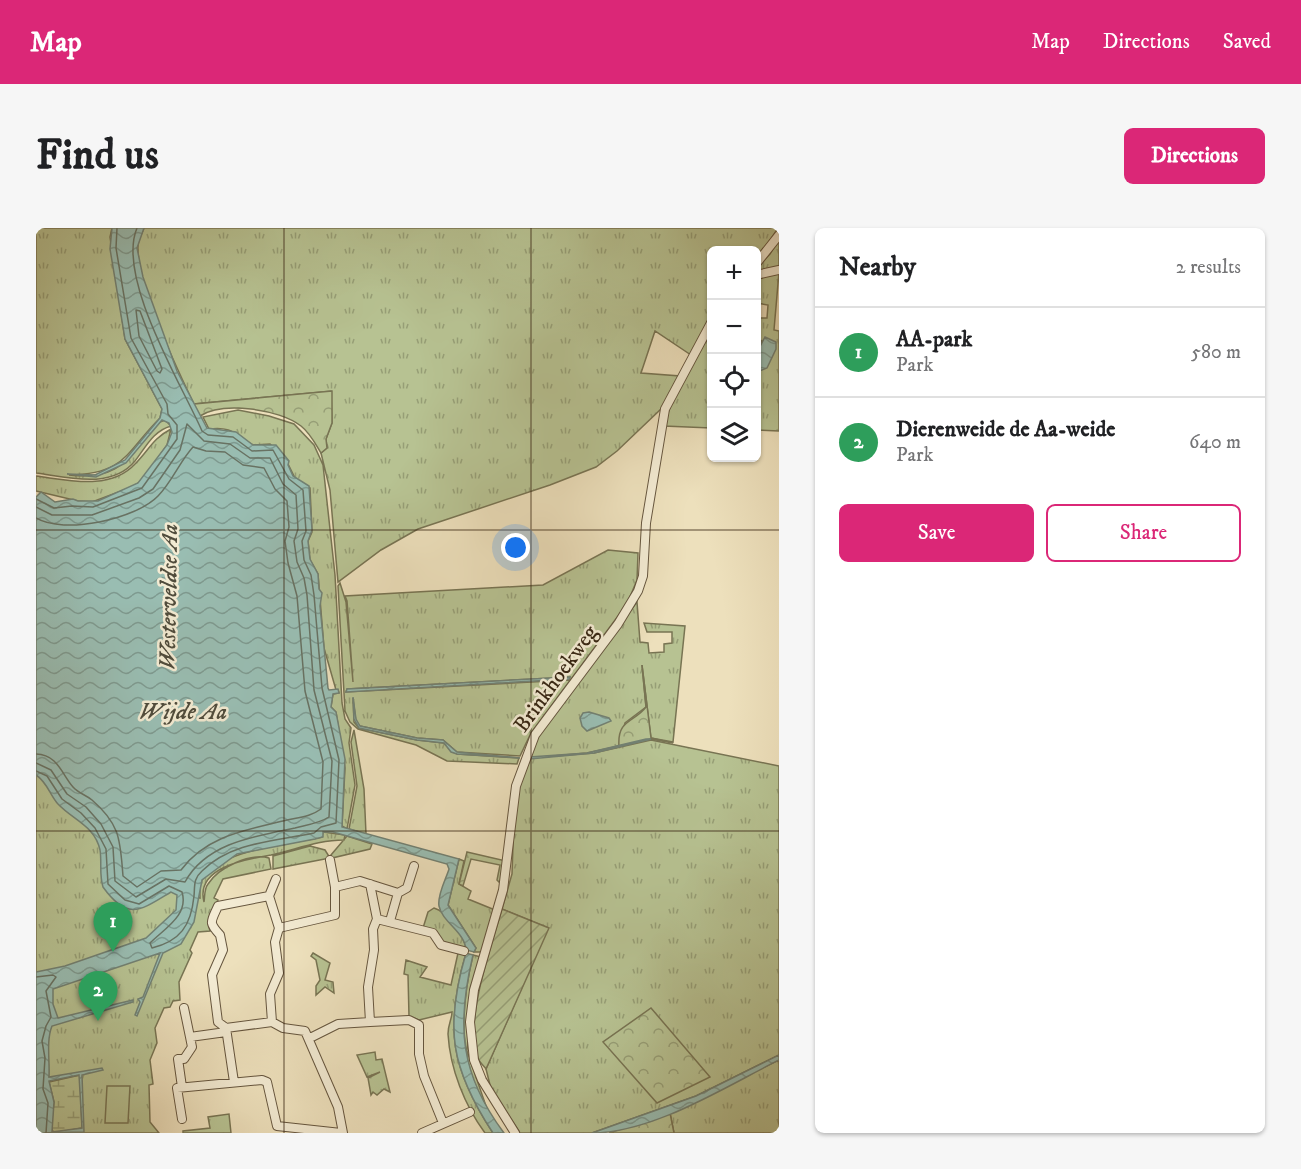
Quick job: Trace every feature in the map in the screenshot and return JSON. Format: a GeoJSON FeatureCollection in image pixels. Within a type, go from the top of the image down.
{"type":"FeatureCollection","features":[{"type":"Feature","properties":{"kind":"street"},"geometry":{"type":"LineString","coordinates":[[761,258],[779,235]]}},
{"type":"Feature","properties":{"kind":"street"},"geometry":{"type":"LineString","coordinates":[[761,274],[779,270]]}},
{"type":"Feature","properties":{"kind":"street","name":"Brinkhoekweg"},"geometry":{"type":"LineString","coordinates":[[515,1133],[482,1080],[474,1060],[470,1022],[474,990],[503,890],[516,786],[535,735],[618,624],[638,591],[643,576],[646,523],[665,409],[707,329]]}},
{"type":"Feature","properties":{"kind":"street"},"geometry":{"type":"LineString","coordinates":[[279,928],[332,917],[336,911],[335,887],[330,860]]}},
{"type":"Feature","properties":{"kind":"street"},"geometry":{"type":"LineString","coordinates":[[335,887],[360,881],[398,892],[407,888],[414,866]]}},
{"type":"Feature","properties":{"kind":"street"},"geometry":{"type":"LineString","coordinates":[[272,1022],[270,994],[279,973],[275,942],[279,928],[269,896],[276,879]]}},
{"type":"Feature","properties":{"kind":"street"},"geometry":{"type":"LineString","coordinates":[[370,884],[377,919],[373,929],[374,950],[368,987],[370,1022]]}},
{"type":"Feature","properties":{"kind":"street"},"geometry":{"type":"LineString","coordinates":[[390,921],[398,892]]}},
{"type":"Feature","properties":{"kind":"street"},"geometry":{"type":"LineString","coordinates":[[234,1082],[226,1030],[218,1022],[212,975],[223,950],[220,935],[212,929],[211,923],[218,906],[269,896]]}},
{"type":"Feature","properties":{"kind":"street"},"geometry":{"type":"LineString","coordinates":[[377,919],[433,933],[441,945],[464,951]]}},
{"type":"Feature","properties":{"kind":"street"},"geometry":{"type":"LineString","coordinates":[[182,1087],[178,1059],[184,1059],[192,1047],[184,1008]]}},
{"type":"Feature","properties":{"kind":"street"},"geometry":{"type":"LineString","coordinates":[[310,1038],[338,1024],[409,1020],[419,1025],[419,1054],[424,1076],[443,1123]]}},
{"type":"Feature","properties":{"kind":"street"},"geometry":{"type":"LineString","coordinates":[[182,1119],[177,1088],[234,1082],[267,1082],[277,1126],[342,1133],[338,1107],[305,1030],[283,1028],[272,1022],[190,1037]]}},
{"type":"Feature","properties":{"kind":"street"},"geometry":{"type":"LineString","coordinates":[[422,1133],[470,1112]]}},
{"type":"Feature","properties":{"kind":"green space"},"geometry":{"type":"Polygon","coordinates":[[[36,228],[112,228],[110,237],[125,339],[162,409],[160,418],[131,451],[114,466],[88,474],[69,475],[87,476],[113,470],[131,455],[160,422],[165,420],[171,426],[159,432],[135,461],[114,476],[101,479],[75,479],[36,473],[36,228]]]}},
{"type":"Feature","properties":{"kind":"green space"},"geometry":{"type":"Polygon","coordinates":[[[144,228],[778,228],[761,254],[761,246],[707,246],[707,324],[691,355],[655,331],[641,373],[680,376],[662,408],[617,451],[596,467],[550,485],[418,529],[381,550],[338,582],[330,490],[321,453],[327,448],[326,439],[332,423],[331,391],[194,404],[150,303],[139,262],[139,239],[144,228]]]}},
{"type":"Feature","properties":{"kind":"green space"},"geometry":{"type":"Polygon","coordinates":[[[779,239],[779,269],[761,272],[761,263],[779,239]]]}},
{"type":"Feature","properties":{"kind":"green space"},"geometry":{"type":"Polygon","coordinates":[[[779,272],[774,330],[779,331],[779,431],[761,430],[761,318],[767,318],[768,305],[761,304],[761,276],[779,272]]]}},
{"type":"Feature","properties":{"kind":"green space"},"geometry":{"type":"Polygon","coordinates":[[[705,341],[707,341],[707,428],[664,426],[671,404],[705,341]]]}},
{"type":"Feature","properties":{"kind":"green space"},"geometry":{"type":"Polygon","coordinates":[[[332,391],[332,423],[326,439],[327,448],[321,453],[301,426],[279,415],[236,408],[210,411],[200,416],[194,404],[332,391]]]}},
{"type":"Feature","properties":{"kind":"green space"},"geometry":{"type":"Polygon","coordinates":[[[238,410],[294,424],[314,445],[323,465],[335,575],[342,703],[345,719],[351,728],[349,743],[355,785],[347,829],[342,826],[345,768],[336,712],[331,707],[333,694],[339,693],[336,690],[324,648],[318,574],[310,560],[308,541],[312,532],[310,488],[295,478],[286,460],[270,444],[253,445],[229,430],[209,429],[203,417],[238,410]]]}},
{"type":"Feature","properties":{"kind":"green space"},"geometry":{"type":"Polygon","coordinates":[[[171,429],[167,445],[143,480],[132,487],[92,502],[36,491],[36,476],[88,482],[113,478],[135,464],[155,441],[171,429]]]}},
{"type":"Feature","properties":{"kind":"green space"},"geometry":{"type":"Polygon","coordinates":[[[608,550],[638,553],[637,580],[627,604],[531,733],[520,756],[457,752],[443,740],[417,738],[360,726],[356,722],[353,698],[354,722],[359,728],[444,743],[457,754],[519,758],[517,764],[447,761],[416,745],[358,729],[350,722],[345,711],[338,586],[340,583],[346,602],[353,682],[347,601],[345,596],[543,585],[608,550]],[[570,677],[347,689],[346,692],[569,680],[570,677]]]}},
{"type":"Feature","properties":{"kind":"green space"},"geometry":{"type":"Polygon","coordinates":[[[637,602],[640,642],[648,643],[649,653],[664,652],[664,644],[672,643],[672,632],[647,632],[644,623],[685,626],[673,742],[651,738],[642,665],[646,707],[625,723],[619,746],[587,753],[529,758],[594,753],[651,740],[779,766],[779,1055],[696,1096],[592,1133],[520,1133],[491,1089],[486,1069],[548,928],[502,909],[512,874],[514,816],[522,773],[537,735],[637,602]]]}},
{"type":"Feature","properties":{"kind":"green space"},"geometry":{"type":"Polygon","coordinates":[[[642,665],[651,738],[673,743],[650,739],[619,746],[619,737],[624,726],[646,707],[642,665]]]}},
{"type":"Feature","properties":{"kind":"green space"},"geometry":{"type":"Polygon","coordinates":[[[354,730],[364,789],[366,834],[349,829],[357,786],[351,742],[354,730]]]}},
{"type":"Feature","properties":{"kind":"green space"},"geometry":{"type":"Polygon","coordinates":[[[36,768],[169,891],[200,898],[202,880],[211,869],[240,854],[322,837],[323,832],[345,835],[344,840],[316,843],[259,857],[269,858],[271,869],[223,879],[214,898],[218,900],[208,923],[210,931],[198,932],[190,950],[192,953],[179,982],[180,1000],[173,1001],[170,1007],[164,1008],[155,1028],[157,1043],[150,1060],[153,1084],[149,1085],[150,1122],[159,1133],[36,1133],[36,768]],[[234,863],[207,880],[203,890],[204,902],[208,884],[234,863]]]}},
{"type":"Feature","properties":{"kind":"green space"},"geometry":{"type":"Polygon","coordinates":[[[347,836],[372,844],[370,849],[332,858],[331,855],[347,836]]]}},
{"type":"Feature","properties":{"kind":"green space"},"geometry":{"type":"Polygon","coordinates":[[[310,846],[325,850],[330,858],[273,869],[273,856],[310,846]]]}},
{"type":"Feature","properties":{"kind":"green space"},"geometry":{"type":"Polygon","coordinates":[[[467,852],[506,861],[500,883],[497,880],[500,865],[471,859],[463,886],[459,884],[467,852]]]}},
{"type":"Feature","properties":{"kind":"green space"},"geometry":{"type":"Polygon","coordinates":[[[459,859],[464,861],[459,884],[471,891],[468,899],[495,910],[482,952],[474,952],[476,948],[448,905],[459,859]]]}},
{"type":"Feature","properties":{"kind":"green space"},"geometry":{"type":"Polygon","coordinates":[[[434,908],[444,914],[454,925],[463,938],[466,950],[443,944],[423,928],[428,912],[434,908]]]}},
{"type":"Feature","properties":{"kind":"green space"},"geometry":{"type":"Polygon","coordinates":[[[502,909],[549,928],[486,1069],[478,1058],[474,1043],[476,1005],[502,909]]]}},
{"type":"Feature","properties":{"kind":"green space"},"geometry":{"type":"Polygon","coordinates":[[[313,953],[330,963],[325,980],[333,982],[334,993],[325,987],[316,995],[316,986],[320,980],[316,960],[311,956],[313,953]]]}},
{"type":"Feature","properties":{"kind":"green space"},"geometry":{"type":"Polygon","coordinates":[[[458,953],[466,953],[455,1004],[454,1026],[460,1068],[479,1110],[493,1133],[485,1133],[465,1099],[455,1074],[448,1034],[452,1012],[419,1020],[409,1016],[408,975],[404,974],[406,960],[427,967],[420,977],[451,985],[458,953]]]}},
{"type":"Feature","properties":{"kind":"green space"},"geometry":{"type":"Polygon","coordinates":[[[473,955],[481,957],[470,1012],[467,1051],[487,1109],[471,1072],[466,1053],[464,1034],[466,995],[473,955]]]}},
{"type":"Feature","properties":{"kind":"green space"},"geometry":{"type":"Polygon","coordinates":[[[651,1008],[710,1077],[657,1103],[603,1042],[651,1008]]]}},
{"type":"Feature","properties":{"kind":"green space"},"geometry":{"type":"Polygon","coordinates":[[[375,1052],[376,1060],[382,1059],[390,1092],[384,1089],[377,1095],[373,1092],[371,1095],[368,1078],[380,1072],[367,1077],[357,1055],[375,1052]]]}},
{"type":"Feature","properties":{"kind":"green space"},"geometry":{"type":"Polygon","coordinates":[[[779,1060],[779,1133],[674,1133],[670,1113],[779,1060]]]}},
{"type":"Feature","properties":{"kind":"green space"},"geometry":{"type":"Polygon","coordinates":[[[80,1075],[82,1128],[54,1133],[51,1128],[54,1102],[49,1082],[80,1075]]]}},
{"type":"Feature","properties":{"kind":"green space"},"geometry":{"type":"Polygon","coordinates":[[[107,1086],[130,1086],[128,1123],[105,1123],[107,1086]]]}},
{"type":"Feature","properties":{"kind":"green space"},"geometry":{"type":"Polygon","coordinates":[[[670,1113],[674,1133],[609,1133],[670,1113]]]}},
{"type":"Feature","properties":{"kind":"green space"},"geometry":{"type":"Polygon","coordinates":[[[229,1114],[231,1133],[183,1133],[183,1131],[210,1128],[208,1117],[229,1114]]]}},
{"type":"Feature","properties":{"kind":"water","name":"Wijde Aa"},"geometry":{"type":"Polygon","coordinates":[[[112,228],[144,228],[137,248],[143,277],[177,371],[207,428],[236,432],[253,445],[276,445],[289,461],[288,465],[293,476],[309,486],[312,530],[308,541],[310,559],[318,574],[319,589],[322,593],[320,606],[328,688],[329,690],[338,689],[339,693],[333,694],[331,707],[336,712],[345,759],[342,827],[459,859],[448,905],[476,948],[474,952],[466,950],[462,938],[441,912],[439,897],[449,869],[447,864],[333,832],[323,832],[323,837],[315,839],[237,854],[202,880],[194,922],[181,944],[163,953],[137,1016],[135,1015],[140,1002],[138,999],[143,997],[160,953],[53,989],[53,1004],[58,1018],[133,1000],[133,1002],[52,1026],[49,1045],[49,1077],[102,1068],[103,1070],[82,1075],[84,1132],[36,1133],[36,972],[65,966],[146,938],[176,910],[177,895],[171,892],[143,908],[135,909],[128,909],[112,898],[103,887],[100,850],[93,835],[58,804],[43,781],[36,775],[36,497],[41,492],[55,502],[73,499],[98,501],[138,483],[167,445],[172,432],[169,423],[162,420],[126,463],[96,477],[67,474],[95,475],[125,460],[160,418],[162,409],[125,339],[110,249],[112,228]],[[79,1075],[49,1081],[54,1102],[52,1132],[82,1128],[79,1075]]]}},
{"type":"Feature","properties":{"kind":"water"},"geometry":{"type":"Polygon","coordinates":[[[765,337],[776,342],[776,349],[767,368],[761,370],[761,354],[761,344],[765,337]]]}},
{"type":"Feature","properties":{"kind":"water"},"geometry":{"type":"Polygon","coordinates":[[[570,677],[569,679],[346,692],[347,689],[570,677]]]}},
{"type":"Feature","properties":{"kind":"water"},"geometry":{"type":"Polygon","coordinates":[[[353,697],[356,719],[360,726],[417,738],[443,740],[457,752],[520,758],[457,754],[451,752],[444,743],[359,728],[354,719],[353,697]]]}},
{"type":"Feature","properties":{"kind":"water"},"geometry":{"type":"Polygon","coordinates":[[[589,712],[609,718],[611,721],[587,731],[582,726],[580,718],[583,713],[589,712]]]}},
{"type":"Feature","properties":{"kind":"water"},"geometry":{"type":"Polygon","coordinates":[[[651,739],[594,753],[530,759],[530,757],[587,753],[651,739]]]}},
{"type":"Feature","properties":{"kind":"water"},"geometry":{"type":"Polygon","coordinates":[[[466,953],[473,955],[464,1004],[464,1027],[470,1069],[489,1111],[504,1133],[493,1133],[479,1110],[460,1068],[454,1026],[455,1004],[466,953]]]}},
{"type":"Feature","properties":{"kind":"water"},"geometry":{"type":"Polygon","coordinates":[[[779,1055],[779,1060],[688,1107],[639,1125],[615,1131],[592,1133],[696,1096],[779,1055]]]}},
{"type":"Feature","properties":{"kind":"place","name":"AA-park"},"geometry":{"type":"Point","coordinates":[113,952]}},
{"type":"Feature","properties":{"kind":"place","name":"Dierenweide de Aa-weide"},"geometry":{"type":"Point","coordinates":[98,1021]}},
{"type":"Feature","properties":{"kind":"water label","name":"Westerveldse Aa"},"geometry":{"type":"Point","coordinates":[169,597]}}]}
